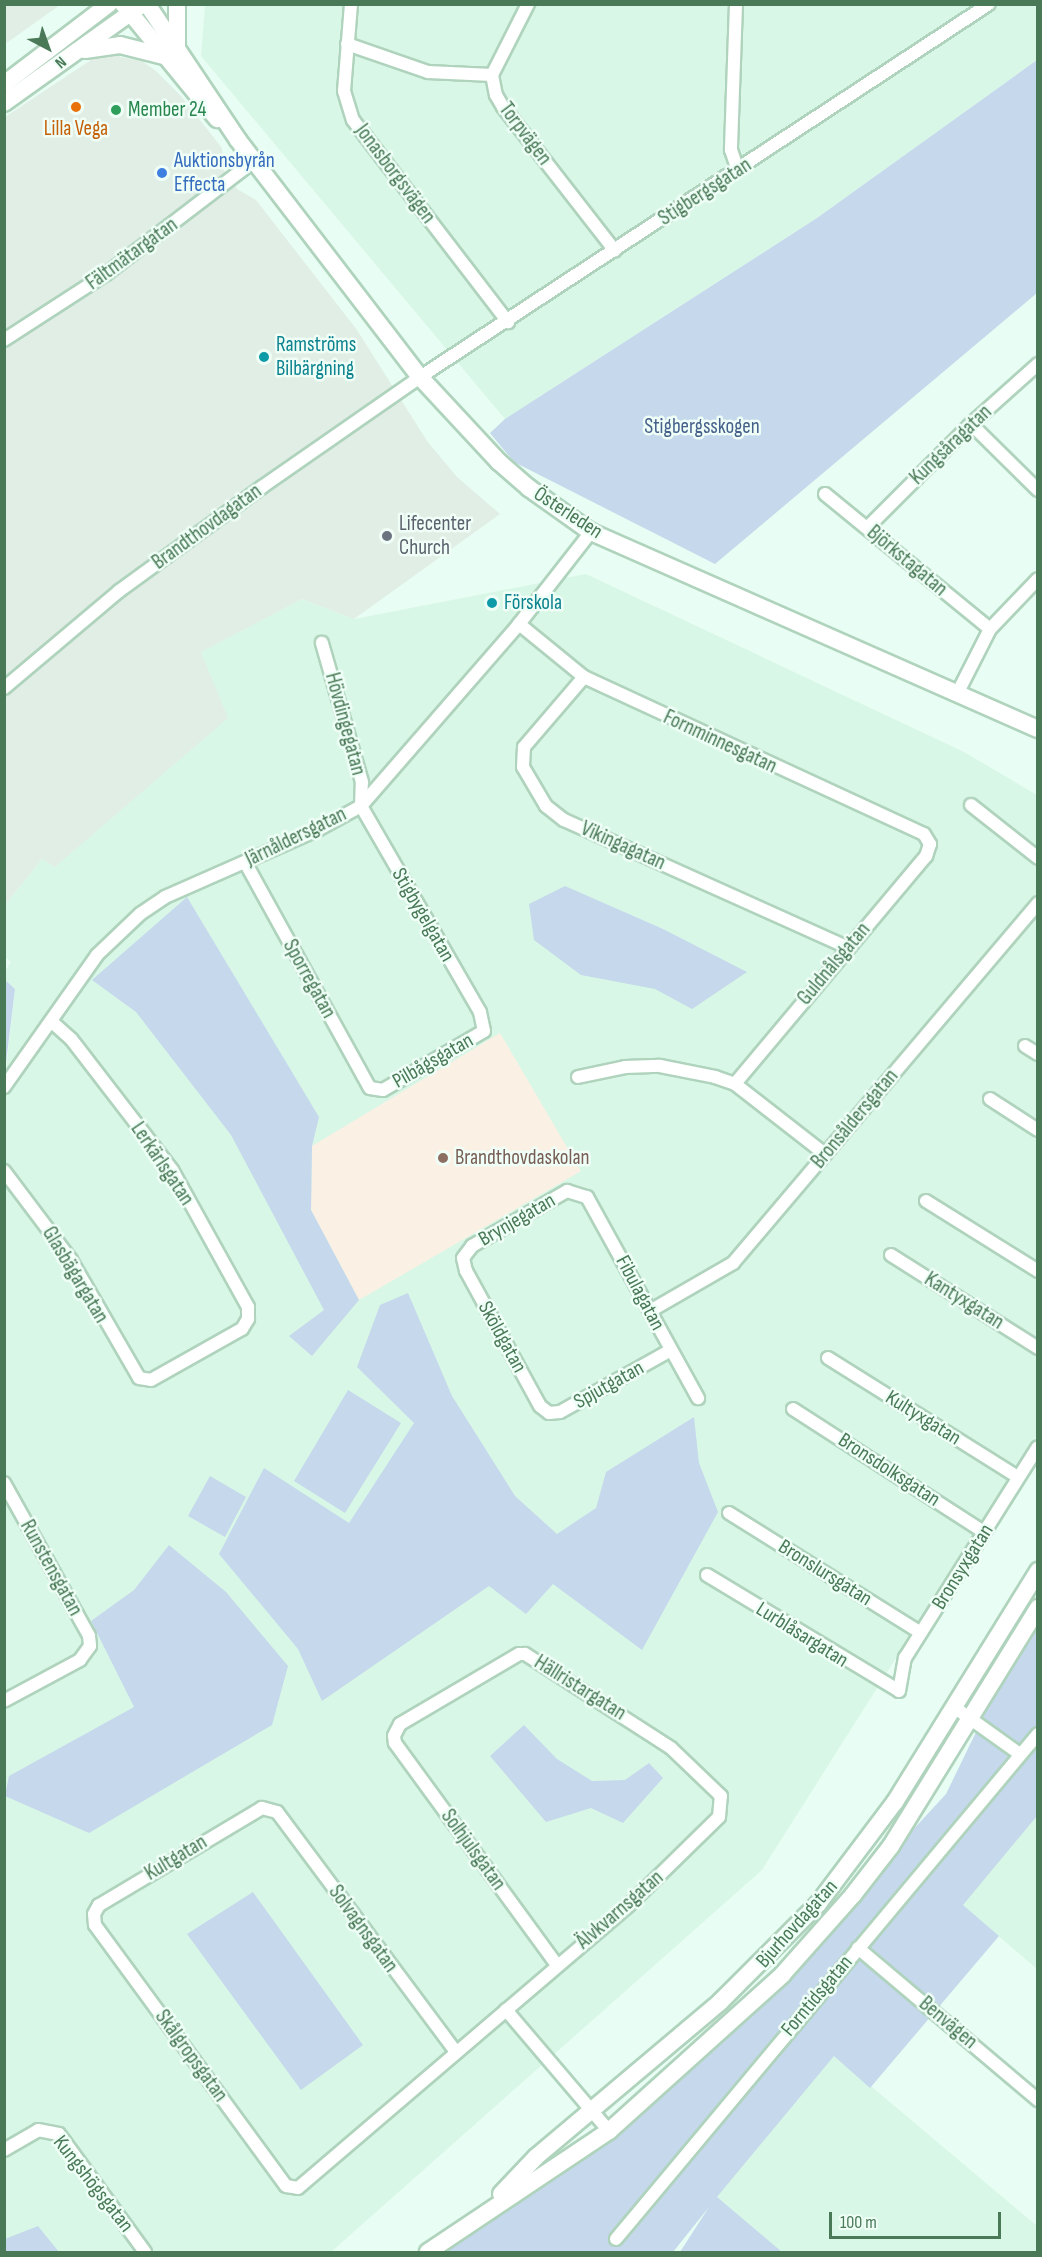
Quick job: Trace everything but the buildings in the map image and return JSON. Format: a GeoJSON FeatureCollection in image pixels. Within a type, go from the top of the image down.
{"type":"FeatureCollection","features":[{"type":"Feature","properties":{"kind":"main road"},"geometry":{"type":"LineString","coordinates":[[4,84],[109,4]]}},
{"type":"Feature","properties":{"kind":"main road"},"geometry":{"type":"LineString","coordinates":[[81,52],[120,45],[170,51],[177,4]]}},
{"type":"Feature","properties":{"kind":"main road"},"geometry":{"type":"LineString","coordinates":[[4,104],[81,52],[136,7]]}},
{"type":"Feature","properties":{"kind":"main road","name":"Österleden"},"geometry":{"type":"LineString","coordinates":[[136,7],[420,377],[499,462],[591,532],[839,645],[958,692],[1038,729]]}},
{"type":"Feature","properties":{"kind":"main road","name":"Bjurhovdagatan"},"geometry":{"type":"LineString","coordinates":[[482,2215],[536,2157],[720,2002],[818,1904],[886,1816],[1038,1571]]}},
{"type":"Feature","properties":{"kind":"main road","name":"Bjurhovdagatan"},"geometry":{"type":"LineString","coordinates":[[428,2253],[609,2131],[782,1975],[819,1935],[891,1846],[1038,1608]]}},
{"type":"Feature","properties":{"kind":"street","name":"Jonasborgsvägen"},"geometry":{"type":"LineString","coordinates":[[351,4],[344,91],[353,120],[508,322]]}},
{"type":"Feature","properties":{"kind":"street"},"geometry":{"type":"LineString","coordinates":[[492,75],[528,4]]}},
{"type":"Feature","properties":{"kind":"street"},"geometry":{"type":"LineString","coordinates":[[736,4],[731,150],[738,171]]}},
{"type":"Feature","properties":{"kind":"street","name":"Stigbergsgatan"},"geometry":{"type":"LineString","coordinates":[[420,377],[508,322],[989,4]]}},
{"type":"Feature","properties":{"kind":"street","name":"Torpvägen"},"geometry":{"type":"LineString","coordinates":[[347,44],[428,72],[492,75],[496,95],[503,107],[615,251]]}},
{"type":"Feature","properties":{"kind":"street","name":"Fältmätargatan"},"geometry":{"type":"LineString","coordinates":[[4,340],[106,274],[254,160]]}},
{"type":"Feature","properties":{"kind":"street","name":"Kungsåragatan"},"geometry":{"type":"LineString","coordinates":[[867,528],[971,424],[1038,364]]}},
{"type":"Feature","properties":{"kind":"street","name":"Brandthovdagatan"},"geometry":{"type":"LineString","coordinates":[[4,688],[119,591],[420,377]]}},
{"type":"Feature","properties":{"kind":"street"},"geometry":{"type":"LineString","coordinates":[[971,424],[1038,490]]}},
{"type":"Feature","properties":{"kind":"street","name":"Björkstagatan"},"geometry":{"type":"LineString","coordinates":[[825,494],[990,629]]}},
{"type":"Feature","properties":{"kind":"street","name":"Järnåldersgatan"},"geometry":{"type":"LineString","coordinates":[[4,1087],[97,955],[140,914],[165,897],[245,862],[361,806],[519,624],[591,532]]}},
{"type":"Feature","properties":{"kind":"street"},"geometry":{"type":"LineString","coordinates":[[958,692],[990,629],[1037,580]]}},
{"type":"Feature","properties":{"kind":"street","name":"Fornminnesgatan"},"geometry":{"type":"LineString","coordinates":[[519,624],[584,677],[924,834],[929,842]]}},
{"type":"Feature","properties":{"kind":"street","name":"Hövdingegatan"},"geometry":{"type":"LineString","coordinates":[[322,643],[362,782],[361,806]]}},
{"type":"Feature","properties":{"kind":"street","name":"Vikingagatan"},"geometry":{"type":"LineString","coordinates":[[584,677],[524,747],[523,767],[546,806],[564,820],[846,947]]}},
{"type":"Feature","properties":{"kind":"street"},"geometry":{"type":"LineString","coordinates":[[970,805],[1038,858]]}},
{"type":"Feature","properties":{"kind":"street","name":"Stigbygelgatan"},"geometry":{"type":"LineString","coordinates":[[361,806],[485,1025]]}},
{"type":"Feature","properties":{"kind":"street","name":"Guldnålsgatan"},"geometry":{"type":"LineString","coordinates":[[735,1084],[846,947],[926,856],[929,842]]}},
{"type":"Feature","properties":{"kind":"street","name":"Sporregatan"},"geometry":{"type":"LineString","coordinates":[[245,862],[364,1080],[370,1088],[377,1089]]}},
{"type":"Feature","properties":{"kind":"street","name":"Bronsåldersgatan"},"geometry":{"type":"LineString","coordinates":[[651,1311],[733,1263],[1038,903]]}},
{"type":"Feature","properties":{"kind":"street","name":"Lerkärlsgatan"},"geometry":{"type":"LineString","coordinates":[[51,1022],[71,1039],[172,1170],[248,1307],[247,1321],[242,1329],[151,1380],[143,1378]]}},
{"type":"Feature","properties":{"kind":"street","name":"Pilbågsgatan"},"geometry":{"type":"LineString","coordinates":[[377,1089],[382,1090],[479,1036],[485,1025]]}},
{"type":"Feature","properties":{"kind":"street"},"geometry":{"type":"LineString","coordinates":[[1025,1046],[1038,1054]]}},
{"type":"Feature","properties":{"kind":"street"},"geometry":{"type":"LineString","coordinates":[[578,1077],[625,1068],[660,1066],[685,1068],[735,1084],[825,1154]]}},
{"type":"Feature","properties":{"kind":"street"},"geometry":{"type":"LineString","coordinates":[[990,1100],[1038,1130]]}},
{"type":"Feature","properties":{"kind":"street","name":"Glasbägargatan"},"geometry":{"type":"LineString","coordinates":[[4,1171],[71,1260],[132,1371],[143,1378]]}},
{"type":"Feature","properties":{"kind":"street","name":"Brynjegatan"},"geometry":{"type":"LineString","coordinates":[[463,1260],[472,1246],[567,1191],[579,1192]]}},
{"type":"Feature","properties":{"kind":"street","name":"Fibulagatan"},"geometry":{"type":"LineString","coordinates":[[579,1192],[587,1197],[698,1398]]}},
{"type":"Feature","properties":{"kind":"street"},"geometry":{"type":"LineString","coordinates":[[926,1201],[1038,1271]]}},
{"type":"Feature","properties":{"kind":"street","name":"Kantyxgatan"},"geometry":{"type":"LineString","coordinates":[[891,1255],[1038,1348]]}},
{"type":"Feature","properties":{"kind":"street","name":"Sköldgatan"},"geometry":{"type":"LineString","coordinates":[[463,1260],[540,1406],[546,1411]]}},
{"type":"Feature","properties":{"kind":"street","name":"Spjutgatan"},"geometry":{"type":"LineString","coordinates":[[546,1411],[560,1412],[671,1350]]}},
{"type":"Feature","properties":{"kind":"street","name":"Kultyxgatan"},"geometry":{"type":"LineString","coordinates":[[828,1358],[1018,1477]]}},
{"type":"Feature","properties":{"kind":"street","name":"Bronsdolksgatan"},"geometry":{"type":"LineString","coordinates":[[793,1409],[984,1532]]}},
{"type":"Feature","properties":{"kind":"street","name":"Bronsyxgatan"},"geometry":{"type":"LineString","coordinates":[[899,1691],[905,1659],[1038,1447]]}},
{"type":"Feature","properties":{"kind":"street","name":"Runstensgatan"},"geometry":{"type":"LineString","coordinates":[[4,1483],[89,1636],[87,1654],[4,1701]]}},
{"type":"Feature","properties":{"kind":"street","name":"Bronslursgatan"},"geometry":{"type":"LineString","coordinates":[[729,1513],[921,1633]]}},
{"type":"Feature","properties":{"kind":"street","name":"Lurblåsargatan"},"geometry":{"type":"LineString","coordinates":[[707,1575],[899,1691]]}},
{"type":"Feature","properties":{"kind":"street","name":"Hällristargatan"},"geometry":{"type":"LineString","coordinates":[[395,1734],[400,1724],[519,1654],[525,1654],[652,1733],[721,1796],[722,1801]]}},
{"type":"Feature","properties":{"kind":"street"},"geometry":{"type":"LineString","coordinates":[[954,1707],[1020,1754]]}},
{"type":"Feature","properties":{"kind":"street","name":"Solhjulsgatan"},"geometry":{"type":"LineString","coordinates":[[395,1734],[395,1743],[557,1965]]}},
{"type":"Feature","properties":{"kind":"street","name":"Forntidsgatan"},"geometry":{"type":"LineString","coordinates":[[616,2239],[1038,1734]]}},
{"type":"Feature","properties":{"kind":"street","name":"Älvkvarnsgatan"},"geometry":{"type":"LineString","coordinates":[[295,2189],[506,2010],[688,1849],[719,1816],[722,1801]]}},
{"type":"Feature","properties":{"kind":"street","name":"Kultgatan"},"geometry":{"type":"LineString","coordinates":[[94,1918],[99,1905],[262,1808],[267,1809]]}},
{"type":"Feature","properties":{"kind":"street","name":"Solvagnsgatan"},"geometry":{"type":"LineString","coordinates":[[267,1809],[277,1812],[456,2052]]}},
{"type":"Feature","properties":{"kind":"street","name":"Skålgropsgatan"},"geometry":{"type":"LineString","coordinates":[[94,1918],[95,1925],[286,2186],[295,2189]]}},
{"type":"Feature","properties":{"kind":"street","name":"Benvägen"},"geometry":{"type":"LineString","coordinates":[[858,1948],[1038,2100]]}},
{"type":"Feature","properties":{"kind":"street"},"geometry":{"type":"LineString","coordinates":[[506,2010],[609,2131]]}},
{"type":"Feature","properties":{"kind":"street","name":"Kungshögsgatan"},"geometry":{"type":"LineString","coordinates":[[4,2150],[38,2130],[59,2134],[145,2253]]}},
{"type":"Feature","properties":{"kind":"shaded area"},"geometry":{"type":"Polygon","coordinates":[[[5,4],[60,4],[60,5],[5,44],[5,4]]]}},
{"type":"Feature","properties":{"kind":"shaded area"},"geometry":{"type":"Polygon","coordinates":[[[205,5],[1037,5],[1037,60],[817,218],[505,419],[201,56],[205,5]]]}},
{"type":"Feature","properties":{"kind":"shaded area"},"geometry":{"type":"Polygon","coordinates":[[[117,50],[120,57],[142,61],[156,71],[181,96],[222,148],[223,169],[237,189],[256,200],[357,330],[427,441],[457,477],[500,514],[354,619],[302,599],[201,652],[228,718],[55,867],[42,859],[5,905],[5,117],[100,54],[117,50]]]}},
{"type":"Feature","properties":{"kind":"shaded area"},"geometry":{"type":"Polygon","coordinates":[[[586,574],[964,752],[1037,795],[1037,1435],[762,1870],[331,2252],[5,2252],[4,1088],[15,989],[5,980],[5,971],[11,962],[5,957],[5,905],[42,859],[55,867],[200,652],[302,599],[354,619],[586,574]]]}},
{"type":"Feature","properties":{"kind":"shaded area","name":"Brandthovdaskolan"},"geometry":{"type":"Polygon","coordinates":[[[500,1033],[581,1171],[359,1300],[311,1210],[312,1146],[500,1033]]]}},
{"type":"Feature","properties":{"kind":"shaded area"},"geometry":{"type":"Polygon","coordinates":[[[1037,1816],[1037,1969],[962,1905],[1037,1816]]]}},
{"type":"Feature","properties":{"kind":"shaded area"},"geometry":{"type":"Polygon","coordinates":[[[834,2055],[1037,2226],[1037,2252],[782,2252],[716,2198],[834,2055]]]}},
{"type":"Feature","properties":{"kind":"green space","name":"Stigbergsskogen"},"geometry":{"type":"Polygon","coordinates":[[[1037,60],[1037,293],[715,564],[514,462],[490,433],[505,419],[817,218],[1037,60]]]}},
{"type":"Feature","properties":{"kind":"green space"},"geometry":{"type":"Polygon","coordinates":[[[565,886],[663,929],[747,972],[692,1009],[655,989],[581,975],[534,940],[529,904],[565,886]]]}},
{"type":"Feature","properties":{"kind":"green space"},"geometry":{"type":"Polygon","coordinates":[[[187,897],[319,1117],[312,1146],[311,1210],[359,1300],[312,1356],[289,1336],[324,1310],[231,1135],[136,1012],[92,980],[187,897]]]}},
{"type":"Feature","properties":{"kind":"green space"},"geometry":{"type":"Polygon","coordinates":[[[5,980],[15,989],[5,1071],[5,980]]]}},
{"type":"Feature","properties":{"kind":"green space"},"geometry":{"type":"Polygon","coordinates":[[[408,1293],[452,1396],[515,1496],[557,1534],[596,1508],[606,1472],[694,1417],[699,1463],[718,1512],[642,1650],[553,1584],[526,1614],[489,1586],[322,1701],[298,1649],[219,1554],[264,1468],[349,1523],[414,1423],[357,1367],[380,1305],[408,1293]]]}},
{"type":"Feature","properties":{"kind":"green space"},"geometry":{"type":"Polygon","coordinates":[[[348,1390],[401,1423],[345,1513],[294,1481],[348,1390]]]}},
{"type":"Feature","properties":{"kind":"green space"},"geometry":{"type":"Polygon","coordinates":[[[210,1476],[246,1497],[225,1537],[188,1516],[210,1476]]]}},
{"type":"Feature","properties":{"kind":"green space"},"geometry":{"type":"Polygon","coordinates":[[[169,1545],[226,1592],[288,1666],[272,1725],[89,1833],[5,1796],[9,1776],[134,1707],[91,1621],[134,1590],[169,1545]]]}},
{"type":"Feature","properties":{"kind":"green space"},"geometry":{"type":"Polygon","coordinates":[[[1037,1622],[1037,1816],[963,1905],[999,1936],[870,2088],[834,2056],[717,2197],[782,2252],[680,2252],[709,2207],[673,2252],[446,2252],[610,2132],[851,1910],[910,1833],[946,1794],[996,1691],[1037,1622]]]}},
{"type":"Feature","properties":{"kind":"green space"},"geometry":{"type":"Polygon","coordinates":[[[524,1725],[557,1759],[592,1781],[625,1780],[649,1763],[663,1778],[623,1823],[591,1808],[546,1822],[490,1756],[524,1725]]]}},
{"type":"Feature","properties":{"kind":"green space"},"geometry":{"type":"Polygon","coordinates":[[[253,1892],[363,2045],[301,2090],[187,1934],[253,1892]]]}},
{"type":"Feature","properties":{"kind":"green space"},"geometry":{"type":"Polygon","coordinates":[[[38,2226],[59,2252],[5,2252],[5,2239],[38,2226]]]}},
{"type":"Feature","properties":{"kind":"place","name":"Lilla Vega"},"geometry":{"type":"Point","coordinates":[76,107]}},
{"type":"Feature","properties":{"kind":"place","name":"Member 24"},"geometry":{"type":"Point","coordinates":[116,110]}},
{"type":"Feature","properties":{"kind":"place","name":"Auktionsbyrån Effecta"},"geometry":{"type":"Point","coordinates":[162,173]}},
{"type":"Feature","properties":{"kind":"place","name":"Ramströms Bilbärgning"},"geometry":{"type":"Point","coordinates":[264,357]}},
{"type":"Feature","properties":{"kind":"place","name":"Lifecenter Church"},"geometry":{"type":"Point","coordinates":[387,536]}},
{"type":"Feature","properties":{"kind":"place","name":"Förskola"},"geometry":{"type":"Point","coordinates":[492,603]}},
{"type":"Feature","properties":{"kind":"place","name":"Brandthovdaskolan"},"geometry":{"type":"Point","coordinates":[443,1158]}}]}
